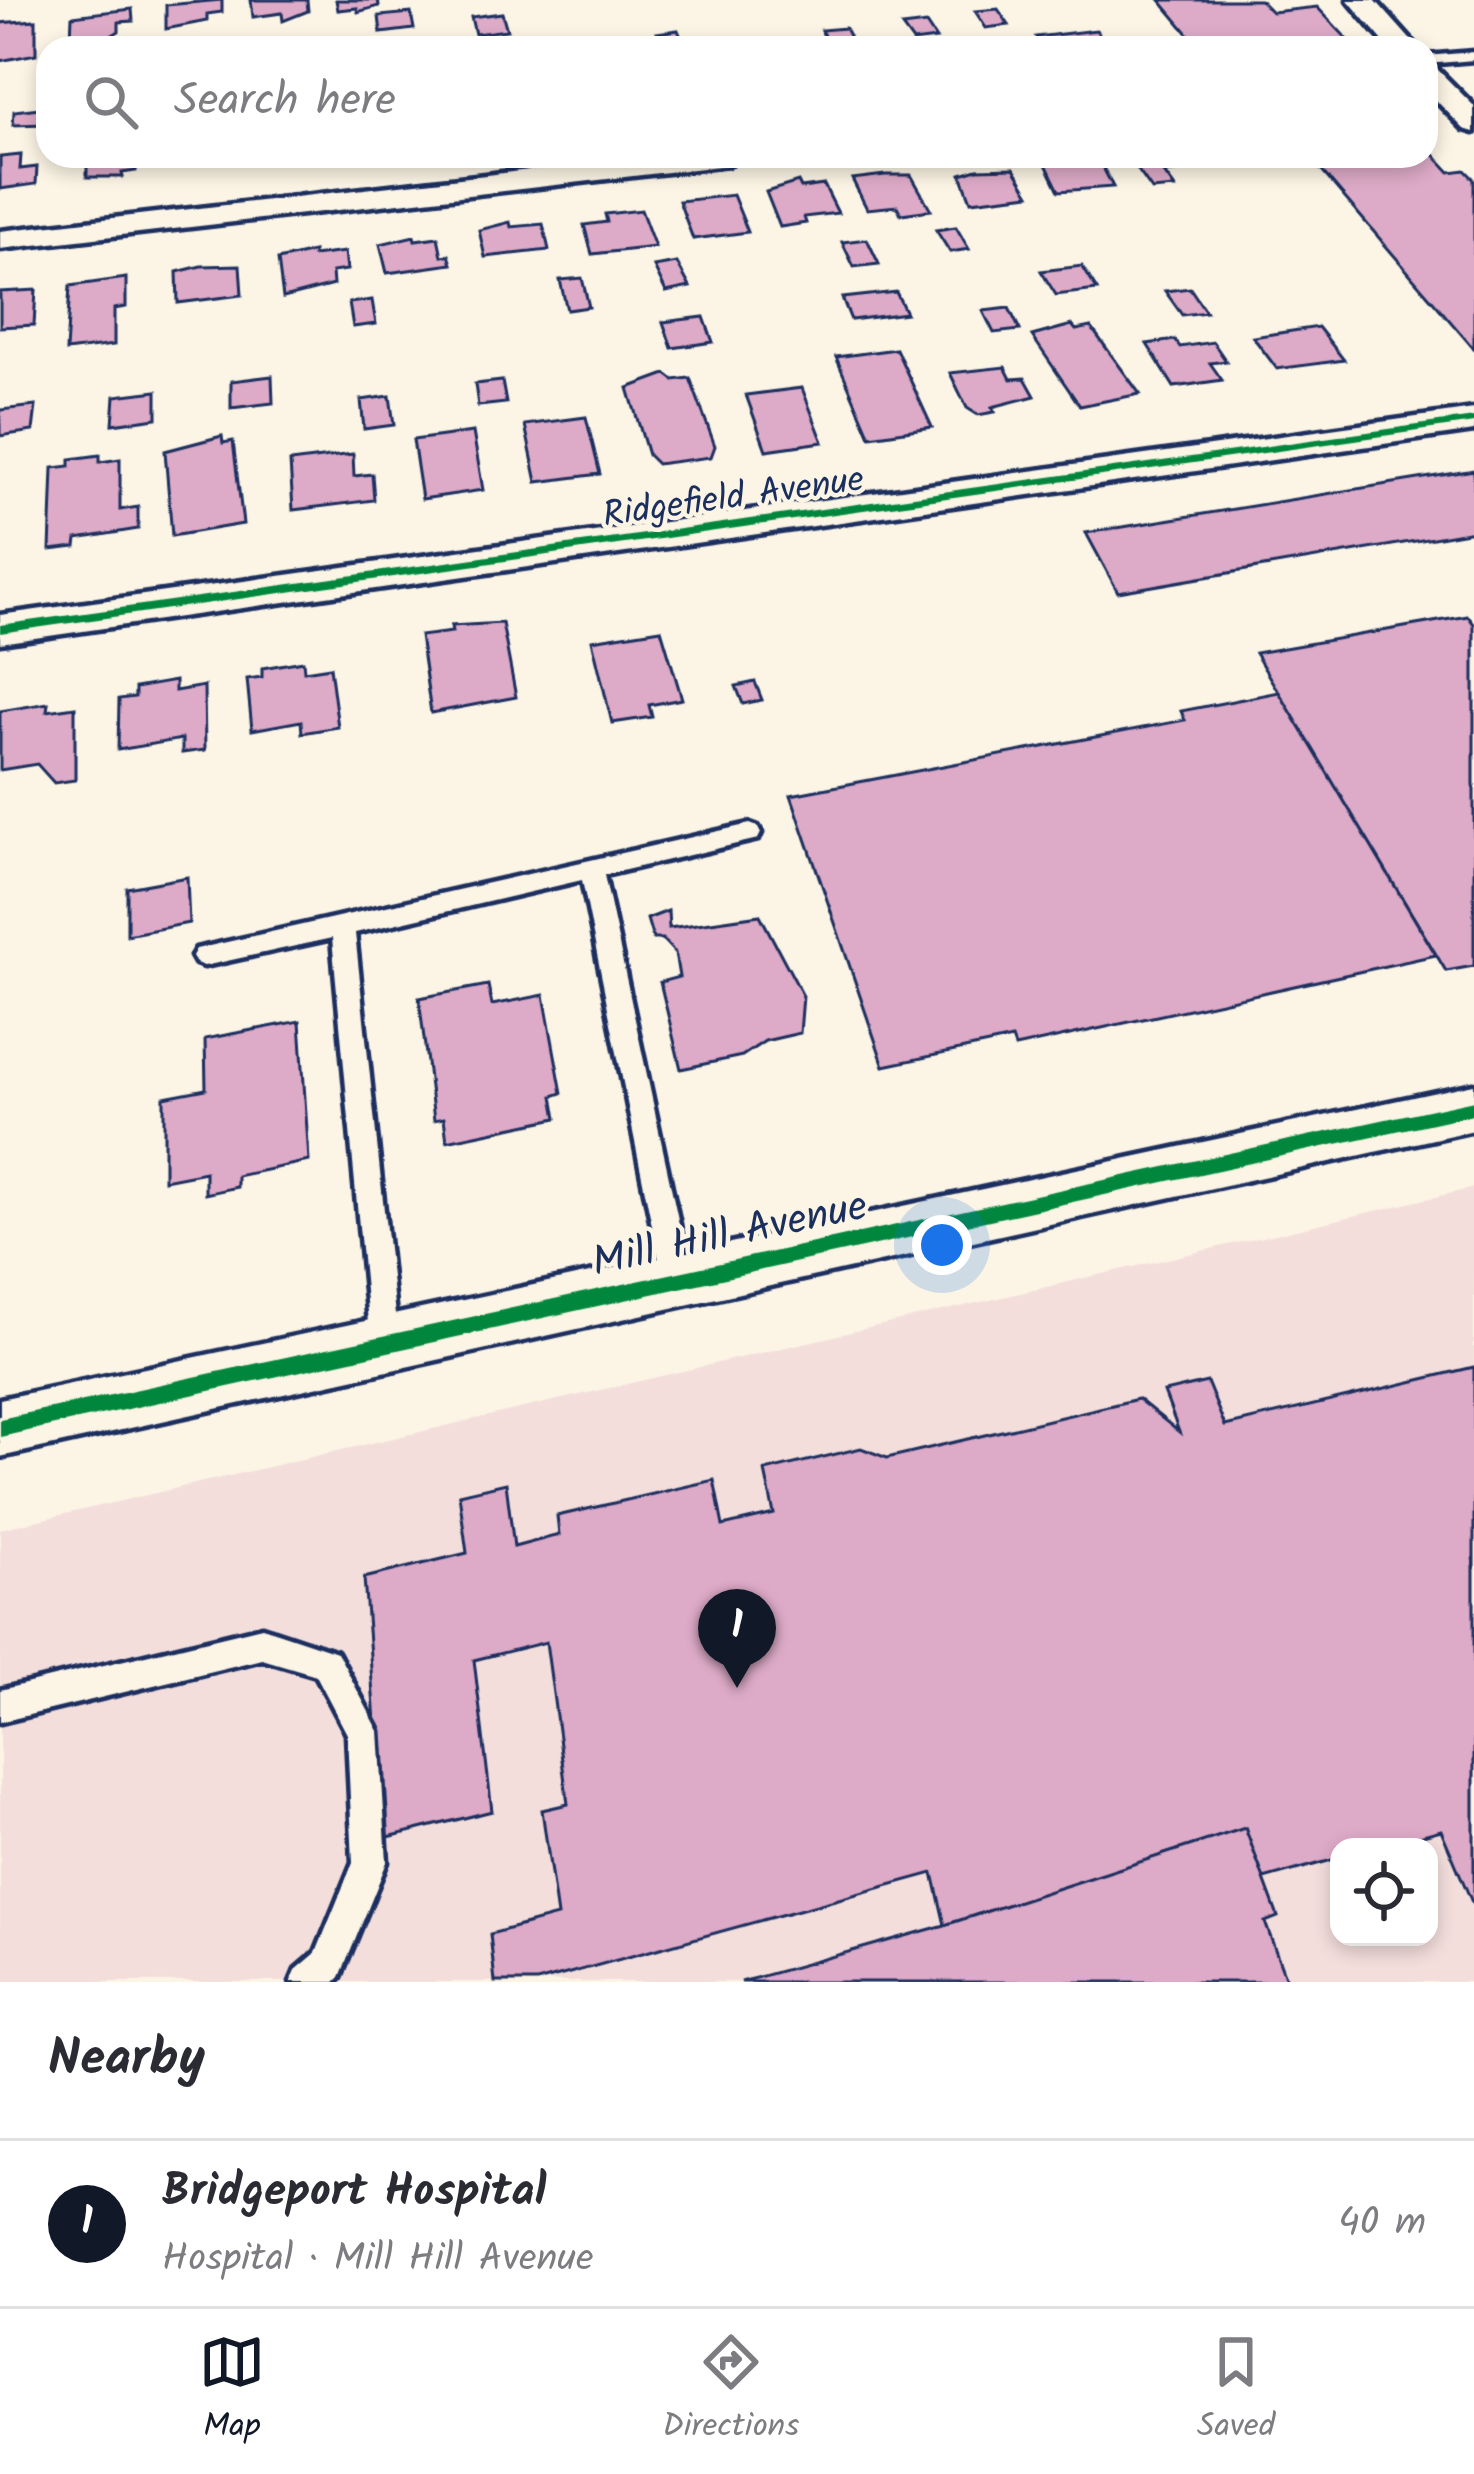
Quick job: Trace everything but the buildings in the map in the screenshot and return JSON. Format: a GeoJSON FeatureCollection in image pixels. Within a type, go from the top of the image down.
{"type":"FeatureCollection","features":[{"type":"Feature","properties":{"kind":"street"},"geometry":{"type":"LineString","coordinates":[[1360,0],[1393,36]]}},
{"type":"Feature","properties":{"kind":"street"},"geometry":{"type":"LineString","coordinates":[[1438,87],[1474,123]]}},
{"type":"Feature","properties":{"kind":"street"},"geometry":{"type":"LineString","coordinates":[[0,239],[623,168]]}},
{"type":"Feature","properties":{"kind":"street","name":"Ridgefield Avenue"},"geometry":{"type":"LineString","coordinates":[[0,629],[1474,420]]}},
{"type":"Feature","properties":{"kind":"street","name":"Mill Hill Avenue"},"geometry":{"type":"LineString","coordinates":[[0,1428],[1474,1107]]}},
{"type":"Feature","properties":{"kind":"lane"},"geometry":{"type":"LineString","coordinates":[[1438,59],[1474,56]]}},
{"type":"Feature","properties":{"kind":"lane"},"geometry":{"type":"LineString","coordinates":[[204,956],[750,833]]}},
{"type":"Feature","properties":{"kind":"lane"},"geometry":{"type":"LineString","coordinates":[[591,867],[677,1280]]}},
{"type":"Feature","properties":{"kind":"lane"},"geometry":{"type":"LineString","coordinates":[[343,926],[384,1343]]}},
{"type":"Feature","properties":{"kind":"lane"},"geometry":{"type":"LineString","coordinates":[[0,1706],[262,1643],[326,1663],[363,1731],[370,1862],[328,1965],[308,1982]]}},
{"type":"Feature","properties":{"kind":"shaded area"},"geometry":{"type":"Polygon","coordinates":[[[1474,1188],[1474,1982],[0,1982],[0,1529],[1474,1188]]]}},
{"type":"Feature","properties":{"kind":"cycle path"},"geometry":{"type":"LineString","coordinates":[[0,629],[1474,420]]}},
{"type":"Feature","properties":{"kind":"cycle path"},"geometry":{"type":"LineString","coordinates":[[0,1428],[1474,1107]]}},
{"type":"Feature","properties":{"kind":"place","name":"Bridgeport Hospital"},"geometry":{"type":"Point","coordinates":[737,1688]}}]}
